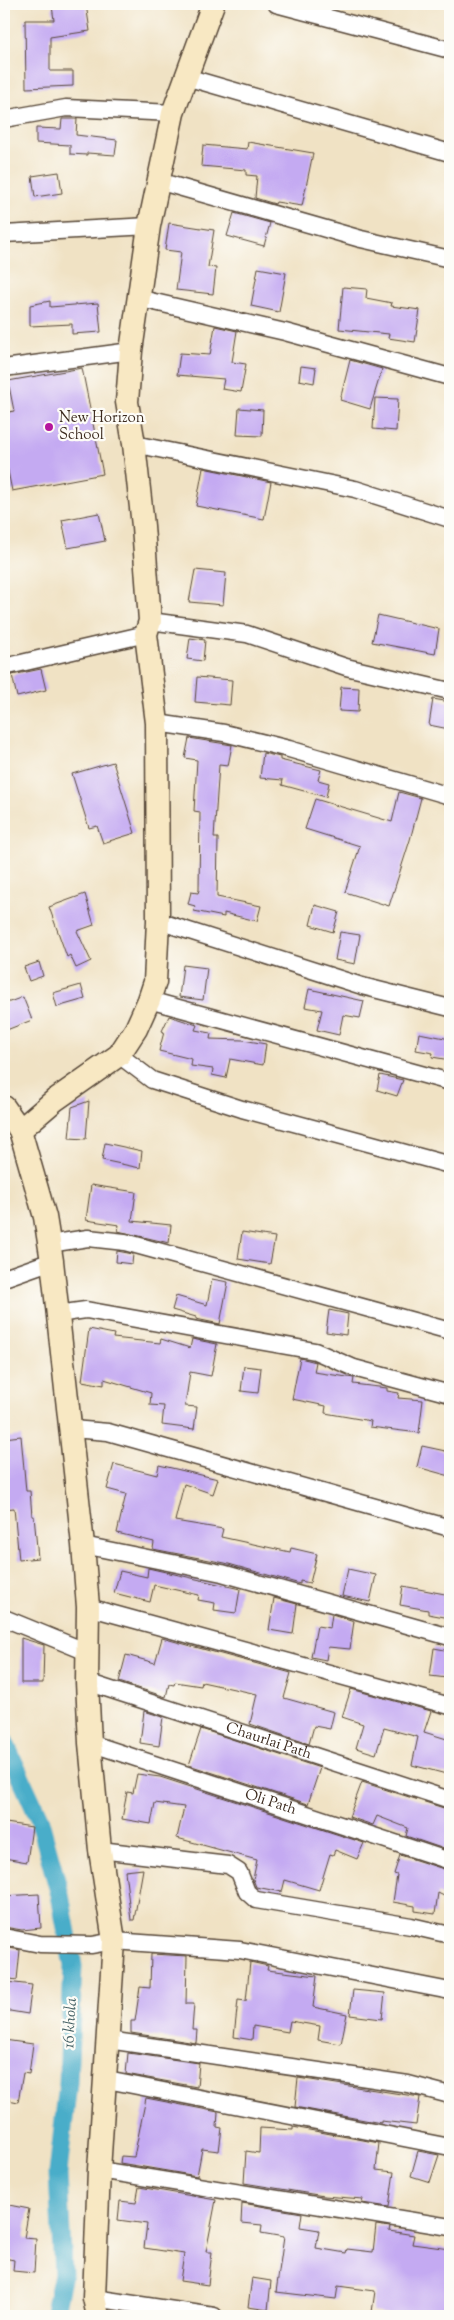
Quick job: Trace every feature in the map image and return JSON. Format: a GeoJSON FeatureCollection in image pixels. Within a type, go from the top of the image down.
{"type":"FeatureCollection","features":[{"type":"Feature","properties":{"kind":"street"},"geometry":{"type":"LineString","coordinates":[[213,4],[173,113],[158,181],[138,298],[127,402],[134,444],[157,723],[158,921],[155,982],[136,1028],[119,1054],[55,1100],[9,1117],[45,1217],[51,1252],[56,1314],[72,1429],[88,1607],[87,1682],[90,1743],[100,1850],[114,1940],[107,2080],[99,2170],[96,2307],[214,2316]]}},
{"type":"Feature","properties":{"kind":"street"},"geometry":{"type":"LineString","coordinates":[[276,4],[450,50]]}},
{"type":"Feature","properties":{"kind":"street"},"geometry":{"type":"LineString","coordinates":[[186,78],[450,153]]}},
{"type":"Feature","properties":{"kind":"street"},"geometry":{"type":"LineString","coordinates":[[4,119],[66,108],[173,113]]}},
{"type":"Feature","properties":{"kind":"street"},"geometry":{"type":"LineString","coordinates":[[158,181],[361,239],[450,259]]}},
{"type":"Feature","properties":{"kind":"street"},"geometry":{"type":"LineString","coordinates":[[4,234],[149,226]]}},
{"type":"Feature","properties":{"kind":"street"},"geometry":{"type":"LineString","coordinates":[[138,298],[285,332],[450,377]]}},
{"type":"Feature","properties":{"kind":"street"},"geometry":{"type":"LineString","coordinates":[[4,368],[131,351]]}},
{"type":"Feature","properties":{"kind":"street"},"geometry":{"type":"LineString","coordinates":[[134,444],[355,489],[450,519]]}},
{"type":"Feature","properties":{"kind":"street"},"geometry":{"type":"LineString","coordinates":[[4,667],[148,627],[247,634],[346,667],[450,691]]}},
{"type":"Feature","properties":{"kind":"street"},"geometry":{"type":"LineString","coordinates":[[157,723],[224,733],[289,749],[450,796]]}},
{"type":"Feature","properties":{"kind":"street"},"geometry":{"type":"LineString","coordinates":[[158,921],[362,986],[450,1008]]}},
{"type":"Feature","properties":{"kind":"street"},"geometry":{"type":"LineString","coordinates":[[149,1000],[450,1082]]}},
{"type":"Feature","properties":{"kind":"street"},"geometry":{"type":"LineString","coordinates":[[119,1054],[152,1080],[242,1109],[450,1165]]}},
{"type":"Feature","properties":{"kind":"street"},"geometry":{"type":"LineString","coordinates":[[4,1278],[51,1252],[88,1238],[125,1242],[450,1331]]}},
{"type":"Feature","properties":{"kind":"street"},"geometry":{"type":"LineString","coordinates":[[56,1314],[86,1310],[315,1351],[354,1368],[450,1394]]}},
{"type":"Feature","properties":{"kind":"street"},"geometry":{"type":"LineString","coordinates":[[72,1429],[108,1432],[450,1528]]}},
{"type":"Feature","properties":{"kind":"street"},"geometry":{"type":"LineString","coordinates":[[83,1545],[222,1573],[450,1637]]}},
{"type":"Feature","properties":{"kind":"street"},"geometry":{"type":"LineString","coordinates":[[88,1607],[450,1706]]}},
{"type":"Feature","properties":{"kind":"street"},"geometry":{"type":"LineString","coordinates":[[4,1618],[87,1652]]}},
{"type":"Feature","properties":{"kind":"street","name":"Chaurlai Path"},"geometry":{"type":"LineString","coordinates":[[87,1682],[450,1800]]}},
{"type":"Feature","properties":{"kind":"street","name":"Oli Path"},"geometry":{"type":"LineString","coordinates":[[90,1743],[450,1861]]}},
{"type":"Feature","properties":{"kind":"street"},"geometry":{"type":"LineString","coordinates":[[100,1850],[228,1865],[239,1872],[247,1892],[256,1900],[410,1926],[450,1935]]}},
{"type":"Feature","properties":{"kind":"street"},"geometry":{"type":"LineString","coordinates":[[4,1937],[40,1944],[92,1946],[114,1940],[240,1950],[450,1991]]}},
{"type":"Feature","properties":{"kind":"street"},"geometry":{"type":"LineString","coordinates":[[108,2040],[408,2084],[450,2095]]}},
{"type":"Feature","properties":{"kind":"street"},"geometry":{"type":"LineString","coordinates":[[107,2080],[450,2147]]}},
{"type":"Feature","properties":{"kind":"street"},"geometry":{"type":"LineString","coordinates":[[99,2170],[450,2227]]}},
{"type":"Feature","properties":{"kind":"shaded area"},"geometry":{"type":"Polygon","coordinates":[[[4,453],[12,491],[4,494],[4,453]]]}},
{"type":"Feature","properties":{"kind":"building"},"geometry":{"type":"Polygon","coordinates":[[[86,4],[90,31],[50,37],[50,71],[73,71],[73,86],[26,88],[25,20],[54,20],[52,6],[86,4]]]}},
{"type":"Feature","properties":{"kind":"building"},"geometry":{"type":"Polygon","coordinates":[[[62,119],[77,119],[76,135],[117,140],[115,155],[70,154],[70,145],[36,143],[36,128],[61,129],[62,119]]]}},
{"type":"Feature","properties":{"kind":"building"},"geometry":{"type":"Polygon","coordinates":[[[248,142],[313,153],[302,206],[276,202],[275,204],[255,198],[257,176],[246,175],[246,170],[201,166],[203,145],[247,149],[248,142]]]}},
{"type":"Feature","properties":{"kind":"building"},"geometry":{"type":"Polygon","coordinates":[[[59,172],[62,193],[35,197],[32,176],[59,172]]]}},
{"type":"Feature","properties":{"kind":"building"},"geometry":{"type":"Polygon","coordinates":[[[234,213],[270,223],[264,246],[227,236],[234,213]]]}},
{"type":"Feature","properties":{"kind":"building"},"geometry":{"type":"Polygon","coordinates":[[[169,223],[214,230],[208,267],[216,268],[213,294],[176,290],[181,252],[165,250],[169,223]]]}},
{"type":"Feature","properties":{"kind":"building"},"geometry":{"type":"Polygon","coordinates":[[[258,268],[286,273],[279,312],[251,306],[258,268]]]}},
{"type":"Feature","properties":{"kind":"building"},"geometry":{"type":"Polygon","coordinates":[[[343,287],[367,289],[366,298],[392,303],[391,306],[420,310],[415,342],[388,338],[389,334],[339,329],[343,287]]]}},
{"type":"Feature","properties":{"kind":"building"},"geometry":{"type":"Polygon","coordinates":[[[50,301],[50,307],[98,303],[101,332],[72,334],[72,324],[30,326],[30,305],[50,301]]]}},
{"type":"Feature","properties":{"kind":"building"},"geometry":{"type":"Polygon","coordinates":[[[215,326],[237,331],[232,362],[246,364],[241,392],[222,389],[224,379],[177,375],[180,353],[210,355],[215,326]]]}},
{"type":"Feature","properties":{"kind":"building"},"geometry":{"type":"Polygon","coordinates":[[[350,360],[382,369],[370,409],[340,400],[350,360]]]}},
{"type":"Feature","properties":{"kind":"building"},"geometry":{"type":"Polygon","coordinates":[[[301,366],[316,368],[314,383],[299,380],[301,366]]]}},
{"type":"Feature","properties":{"kind":"building","name":"New Horizon School"},"geometry":{"type":"Polygon","coordinates":[[[82,368],[103,474],[12,491],[4,451],[4,413],[14,411],[8,381],[82,368]]]}},
{"type":"Feature","properties":{"kind":"building"},"geometry":{"type":"Polygon","coordinates":[[[375,398],[398,399],[396,431],[373,429],[375,398]]]}},
{"type":"Feature","properties":{"kind":"building"},"geometry":{"type":"Polygon","coordinates":[[[239,408],[263,410],[262,436],[237,435],[239,408]]]}},
{"type":"Feature","properties":{"kind":"building"},"geometry":{"type":"Polygon","coordinates":[[[203,468],[271,482],[264,519],[196,506],[203,468]]]}},
{"type":"Feature","properties":{"kind":"building"},"geometry":{"type":"Polygon","coordinates":[[[99,513],[105,541],[68,548],[62,520],[99,513]]]}},
{"type":"Feature","properties":{"kind":"building"},"geometry":{"type":"Polygon","coordinates":[[[195,570],[226,573],[223,605],[189,602],[195,570]]]}},
{"type":"Feature","properties":{"kind":"building"},"geometry":{"type":"Polygon","coordinates":[[[378,615],[439,629],[435,654],[372,642],[378,615]]]}},
{"type":"Feature","properties":{"kind":"building"},"geometry":{"type":"Polygon","coordinates":[[[190,638],[205,640],[203,661],[187,659],[190,638]]]}},
{"type":"Feature","properties":{"kind":"building"},"geometry":{"type":"Polygon","coordinates":[[[41,669],[46,690],[17,697],[12,675],[41,669]]]}},
{"type":"Feature","properties":{"kind":"building"},"geometry":{"type":"Polygon","coordinates":[[[197,677],[232,680],[230,705],[195,702],[197,677]]]}},
{"type":"Feature","properties":{"kind":"building"},"geometry":{"type":"Polygon","coordinates":[[[341,687],[359,688],[358,712],[339,711],[341,687]]]}},
{"type":"Feature","properties":{"kind":"building"},"geometry":{"type":"Polygon","coordinates":[[[433,699],[450,702],[449,729],[429,725],[433,699]]]}},
{"type":"Feature","properties":{"kind":"building"},"geometry":{"type":"Polygon","coordinates":[[[189,738],[232,745],[228,766],[219,765],[214,838],[218,838],[217,897],[261,906],[257,921],[224,913],[224,917],[194,911],[195,906],[188,904],[191,892],[198,893],[199,890],[200,812],[194,811],[197,760],[185,758],[189,738]]]}},
{"type":"Feature","properties":{"kind":"building"},"geometry":{"type":"Polygon","coordinates":[[[263,753],[280,757],[280,760],[321,770],[318,780],[329,783],[326,797],[282,785],[283,780],[260,778],[263,753]]]}},
{"type":"Feature","properties":{"kind":"building"},"geometry":{"type":"Polygon","coordinates":[[[113,762],[135,833],[103,843],[97,826],[89,828],[72,774],[113,762]]]}},
{"type":"Feature","properties":{"kind":"building"},"geometry":{"type":"Polygon","coordinates":[[[399,792],[421,798],[389,906],[345,892],[360,846],[305,829],[315,799],[392,822],[399,792]]]}},
{"type":"Feature","properties":{"kind":"building"},"geometry":{"type":"Polygon","coordinates":[[[85,894],[94,925],[77,931],[91,961],[76,968],[70,955],[67,957],[49,907],[85,894]]]}},
{"type":"Feature","properties":{"kind":"building"},"geometry":{"type":"Polygon","coordinates":[[[315,905],[339,912],[333,932],[310,925],[315,905]]]}},
{"type":"Feature","properties":{"kind":"building"},"geometry":{"type":"Polygon","coordinates":[[[340,932],[360,935],[355,964],[335,960],[340,932]]]}},
{"type":"Feature","properties":{"kind":"building"},"geometry":{"type":"Polygon","coordinates":[[[39,962],[43,976],[29,981],[24,967],[39,962]]]}},
{"type":"Feature","properties":{"kind":"building"},"geometry":{"type":"Polygon","coordinates":[[[183,965],[207,968],[203,1000],[179,997],[183,965]]]}},
{"type":"Feature","properties":{"kind":"building"},"geometry":{"type":"Polygon","coordinates":[[[81,985],[85,999],[57,1007],[53,993],[81,985]]]}},
{"type":"Feature","properties":{"kind":"building"},"geometry":{"type":"Polygon","coordinates":[[[309,989],[364,1001],[360,1018],[343,1015],[339,1035],[317,1030],[322,1010],[305,1007],[309,989]]]}},
{"type":"Feature","properties":{"kind":"building"},"geometry":{"type":"Polygon","coordinates":[[[23,997],[32,1020],[4,1031],[4,1004],[23,997]]]}},
{"type":"Feature","properties":{"kind":"building"},"geometry":{"type":"Polygon","coordinates":[[[169,1016],[197,1025],[195,1030],[211,1033],[210,1039],[243,1040],[266,1044],[263,1065],[230,1059],[226,1078],[212,1075],[213,1069],[191,1066],[192,1059],[159,1051],[164,1032],[162,1031],[169,1016]]]}},
{"type":"Feature","properties":{"kind":"building"},"geometry":{"type":"Polygon","coordinates":[[[419,1033],[450,1039],[450,1060],[432,1057],[433,1053],[416,1050],[419,1033]]]}},
{"type":"Feature","properties":{"kind":"building"},"geometry":{"type":"Polygon","coordinates":[[[380,1075],[403,1080],[397,1096],[377,1090],[380,1075]]]}},
{"type":"Feature","properties":{"kind":"building"},"geometry":{"type":"Polygon","coordinates":[[[89,1101],[86,1139],[69,1138],[72,1107],[89,1101]]]}},
{"type":"Feature","properties":{"kind":"building"},"geometry":{"type":"Polygon","coordinates":[[[105,1143],[142,1151],[140,1168],[102,1160],[105,1143]]]}},
{"type":"Feature","properties":{"kind":"building"},"geometry":{"type":"Polygon","coordinates":[[[91,1185],[136,1192],[132,1221],[171,1225],[169,1243],[118,1231],[119,1225],[86,1220],[91,1185]]]}},
{"type":"Feature","properties":{"kind":"building"},"geometry":{"type":"Polygon","coordinates":[[[242,1232],[275,1237],[270,1264],[238,1259],[242,1232]]]}},
{"type":"Feature","properties":{"kind":"building"},"geometry":{"type":"Polygon","coordinates":[[[117,1251],[133,1254],[132,1264],[116,1262],[117,1251]]]}},
{"type":"Feature","properties":{"kind":"building"},"geometry":{"type":"Polygon","coordinates":[[[212,1279],[228,1282],[220,1324],[196,1319],[196,1317],[172,1310],[176,1296],[207,1305],[212,1279]]]}},
{"type":"Feature","properties":{"kind":"building"},"geometry":{"type":"Polygon","coordinates":[[[329,1310],[348,1314],[346,1335],[326,1332],[329,1310]]]}},
{"type":"Feature","properties":{"kind":"building"},"geometry":{"type":"Polygon","coordinates":[[[89,1329],[114,1334],[113,1338],[160,1343],[161,1339],[190,1348],[192,1339],[217,1344],[211,1376],[190,1372],[185,1406],[197,1407],[194,1429],[162,1425],[164,1406],[150,1405],[151,1393],[104,1379],[104,1385],[82,1381],[89,1329]]]}},
{"type":"Feature","properties":{"kind":"building"},"geometry":{"type":"Polygon","coordinates":[[[300,1358],[316,1362],[314,1372],[354,1378],[353,1384],[387,1388],[387,1391],[399,1393],[398,1398],[423,1400],[419,1433],[370,1427],[371,1421],[325,1413],[326,1406],[292,1399],[300,1358]]]}},
{"type":"Feature","properties":{"kind":"building"},"geometry":{"type":"Polygon","coordinates":[[[244,1366],[261,1368],[258,1393],[241,1391],[244,1366]]]}},
{"type":"Feature","properties":{"kind":"building"},"geometry":{"type":"Polygon","coordinates":[[[21,1436],[26,1491],[30,1491],[38,1558],[19,1560],[14,1508],[4,1509],[4,1438],[21,1436]]]}},
{"type":"Feature","properties":{"kind":"building"},"geometry":{"type":"Polygon","coordinates":[[[422,1446],[450,1452],[450,1476],[417,1467],[422,1446]]]}},
{"type":"Feature","properties":{"kind":"building"},"geometry":{"type":"Polygon","coordinates":[[[114,1464],[157,1475],[159,1465],[218,1479],[213,1494],[184,1484],[175,1521],[223,1529],[221,1537],[290,1552],[291,1548],[317,1554],[310,1583],[300,1581],[300,1584],[225,1563],[153,1549],[154,1542],[117,1533],[126,1494],[107,1489],[114,1464]]]}},
{"type":"Feature","properties":{"kind":"building"},"geometry":{"type":"Polygon","coordinates":[[[148,1568],[240,1589],[236,1613],[214,1610],[215,1603],[198,1600],[199,1595],[154,1585],[150,1602],[114,1593],[120,1571],[147,1577],[148,1568]]]}},
{"type":"Feature","properties":{"kind":"building"},"geometry":{"type":"Polygon","coordinates":[[[348,1569],[376,1575],[370,1602],[342,1596],[348,1569]]]}},
{"type":"Feature","properties":{"kind":"building"},"geometry":{"type":"Polygon","coordinates":[[[403,1586],[450,1595],[450,1618],[428,1614],[428,1610],[400,1605],[403,1586]]]}},
{"type":"Feature","properties":{"kind":"building"},"geometry":{"type":"Polygon","coordinates":[[[274,1598],[297,1604],[293,1634],[269,1630],[274,1598]]]}},
{"type":"Feature","properties":{"kind":"building"},"geometry":{"type":"Polygon","coordinates":[[[332,1614],[354,1621],[350,1649],[328,1647],[326,1660],[311,1657],[317,1626],[330,1628],[332,1614]]]}},
{"type":"Feature","properties":{"kind":"building"},"geometry":{"type":"Polygon","coordinates":[[[21,1638],[44,1645],[43,1683],[21,1683],[21,1638]]]}},
{"type":"Feature","properties":{"kind":"building"},"geometry":{"type":"Polygon","coordinates":[[[162,1638],[291,1673],[284,1698],[334,1712],[330,1729],[314,1726],[309,1744],[250,1724],[257,1694],[202,1682],[201,1686],[175,1682],[174,1685],[169,1684],[166,1697],[119,1682],[126,1655],[155,1663],[162,1638]]]}},
{"type":"Feature","properties":{"kind":"building"},"geometry":{"type":"Polygon","coordinates":[[[434,1648],[450,1651],[447,1678],[430,1676],[434,1648]]]}},
{"type":"Feature","properties":{"kind":"building"},"geometry":{"type":"Polygon","coordinates":[[[351,1689],[431,1711],[424,1732],[450,1740],[450,1775],[412,1765],[418,1737],[384,1728],[376,1754],[356,1748],[363,1724],[342,1717],[351,1689]]]}},
{"type":"Feature","properties":{"kind":"building"},"geometry":{"type":"Polygon","coordinates":[[[144,1711],[163,1717],[159,1746],[140,1743],[144,1711]]]}},
{"type":"Feature","properties":{"kind":"building"},"geometry":{"type":"Polygon","coordinates":[[[201,1729],[320,1768],[308,1804],[189,1765],[201,1729]]]}},
{"type":"Feature","properties":{"kind":"building"},"geometry":{"type":"Polygon","coordinates":[[[137,1774],[160,1777],[364,1843],[357,1859],[335,1850],[333,1855],[330,1854],[319,1890],[285,1880],[282,1892],[256,1887],[253,1879],[257,1860],[177,1838],[184,1807],[155,1803],[151,1824],[122,1819],[127,1792],[133,1793],[137,1774]]]}},
{"type":"Feature","properties":{"kind":"building"},"geometry":{"type":"Polygon","coordinates":[[[362,1782],[450,1810],[450,1851],[406,1836],[408,1828],[377,1816],[373,1825],[349,1817],[362,1782]]]}},
{"type":"Feature","properties":{"kind":"building"},"geometry":{"type":"Polygon","coordinates":[[[6,1823],[32,1827],[27,1862],[4,1858],[6,1823]]]}},
{"type":"Feature","properties":{"kind":"building"},"geometry":{"type":"Polygon","coordinates":[[[400,1855],[450,1871],[450,1899],[438,1893],[435,1914],[415,1911],[415,1906],[393,1902],[397,1875],[394,1874],[400,1855]]]}},
{"type":"Feature","properties":{"kind":"building"},"geometry":{"type":"Polygon","coordinates":[[[143,1869],[134,1920],[131,1920],[125,1871],[143,1869]]]}},
{"type":"Feature","properties":{"kind":"building"},"geometry":{"type":"Polygon","coordinates":[[[39,1894],[41,1928],[22,1930],[4,1927],[4,1896],[39,1894]]]}},
{"type":"Feature","properties":{"kind":"building"},"geometry":{"type":"Polygon","coordinates":[[[4,1947],[20,1950],[17,1980],[4,1978],[4,1947]]]}},
{"type":"Feature","properties":{"kind":"building"},"geometry":{"type":"Polygon","coordinates":[[[151,1954],[187,1956],[186,2004],[194,2004],[192,2030],[197,2030],[196,2043],[131,2033],[131,2021],[135,2021],[140,1987],[150,1988],[151,1954]]]}},
{"type":"Feature","properties":{"kind":"building"},"geometry":{"type":"Polygon","coordinates":[[[250,1962],[268,1966],[267,1970],[317,1976],[313,2007],[347,2014],[341,2044],[318,2040],[320,2026],[290,2021],[288,2032],[253,2026],[252,2040],[234,2037],[238,2000],[246,2001],[250,1962]]]}},
{"type":"Feature","properties":{"kind":"building"},"geometry":{"type":"Polygon","coordinates":[[[7,1982],[32,1985],[28,2014],[4,2010],[7,1982]]]}},
{"type":"Feature","properties":{"kind":"building"},"geometry":{"type":"Polygon","coordinates":[[[353,1990],[385,1993],[382,2019],[350,2015],[353,1990]]]}},
{"type":"Feature","properties":{"kind":"building"},"geometry":{"type":"Polygon","coordinates":[[[4,2040],[33,2044],[29,2074],[23,2073],[18,2102],[4,2099],[4,2040]]]}},
{"type":"Feature","properties":{"kind":"building"},"geometry":{"type":"Polygon","coordinates":[[[128,2053],[199,2063],[197,2087],[126,2074],[128,2053]]]}},
{"type":"Feature","properties":{"kind":"building"},"geometry":{"type":"Polygon","coordinates":[[[298,2078],[420,2097],[416,2125],[381,2121],[381,2123],[295,2107],[298,2078]]]}},
{"type":"Feature","properties":{"kind":"building"},"geometry":{"type":"Polygon","coordinates":[[[146,2098],[218,2112],[217,2127],[222,2128],[219,2151],[202,2149],[197,2176],[120,2163],[121,2156],[134,2157],[146,2098]]]}},
{"type":"Feature","properties":{"kind":"building"},"geometry":{"type":"Polygon","coordinates":[[[293,2127],[379,2143],[376,2170],[394,2172],[389,2207],[362,2203],[363,2199],[324,2196],[244,2183],[246,2151],[259,2153],[260,2128],[293,2130],[293,2127]]]}},
{"type":"Feature","properties":{"kind":"building"},"geometry":{"type":"Polygon","coordinates":[[[418,2151],[439,2155],[430,2182],[411,2176],[418,2151]]]}},
{"type":"Feature","properties":{"kind":"building"},"geometry":{"type":"Polygon","coordinates":[[[139,2187],[216,2200],[206,2252],[212,2252],[208,2285],[180,2281],[184,2254],[144,2248],[147,2224],[118,2220],[120,2201],[136,2203],[139,2187]]]}},
{"type":"Feature","properties":{"kind":"building"},"geometry":{"type":"Polygon","coordinates":[[[242,2203],[302,2213],[300,2227],[319,2230],[316,2248],[346,2253],[347,2249],[373,2252],[376,2225],[390,2227],[389,2231],[414,2235],[412,2244],[450,2249],[450,2316],[406,2316],[372,2312],[375,2291],[338,2286],[336,2299],[276,2292],[284,2237],[261,2233],[262,2225],[241,2223],[242,2203]]]}},
{"type":"Feature","properties":{"kind":"building"},"geometry":{"type":"Polygon","coordinates":[[[4,2204],[29,2209],[24,2238],[36,2239],[34,2273],[13,2271],[14,2260],[4,2258],[4,2204]]]}},
{"type":"Feature","properties":{"kind":"building"},"geometry":{"type":"Polygon","coordinates":[[[252,2278],[271,2281],[268,2310],[248,2307],[252,2278]]]}},
{"type":"Feature","properties":{"kind":"waterway","name":"16 khola"},"geometry":{"type":"LineString","coordinates":[[4,1741],[39,1818],[60,1895],[73,1966],[68,2083],[58,2173],[63,2274],[54,2316]]}},
{"type":"Feature","properties":{"kind":"place","name":"New Horizon School"},"geometry":{"type":"Point","coordinates":[49,427]}}]}
